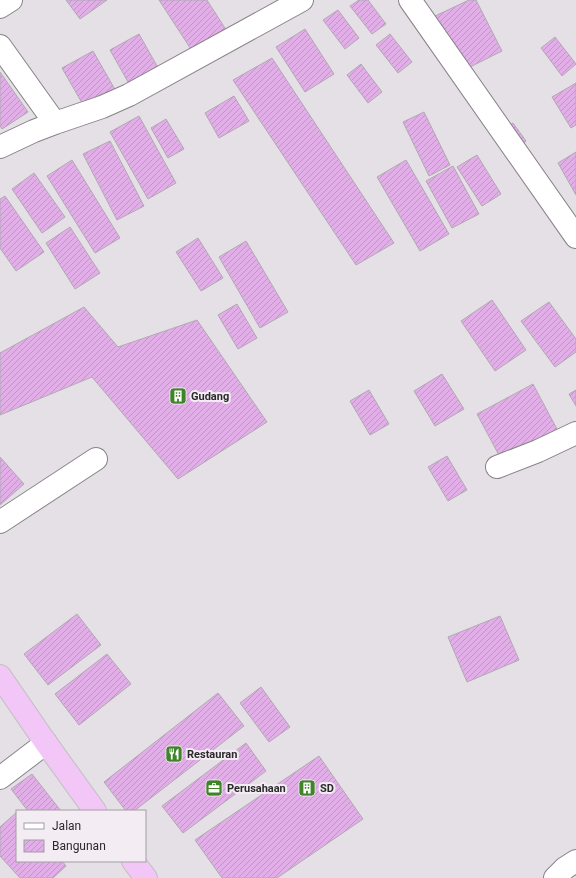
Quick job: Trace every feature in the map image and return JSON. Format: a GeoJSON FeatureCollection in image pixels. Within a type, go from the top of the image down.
{"type":"FeatureCollection","features":[{"type":"Feature","properties":{"kind":"highway"},"geometry":{"type":"LineString","coordinates":[[0,676],[94,810]]}},
{"type":"Feature","properties":{"kind":"highway"},"geometry":{"type":"LineString","coordinates":[[134,862],[146,878]]}},
{"type":"Feature","properties":{"kind":"street"},"geometry":{"type":"LineString","coordinates":[[0,7],[10,0]]}},
{"type":"Feature","properties":{"kind":"street"},"geometry":{"type":"LineString","coordinates":[[0,147],[34,131],[102,107],[129,95],[302,0]]}},
{"type":"Feature","properties":{"kind":"street"},"geometry":{"type":"LineString","coordinates":[[410,0],[576,236]]}},
{"type":"Feature","properties":{"kind":"street"},"geometry":{"type":"LineString","coordinates":[[0,46],[55,124]]}},
{"type":"Feature","properties":{"kind":"street"},"geometry":{"type":"LineString","coordinates":[[497,466],[538,451],[576,433]]}},
{"type":"Feature","properties":{"kind":"street"},"geometry":{"type":"LineString","coordinates":[[0,522],[96,459]]}},
{"type":"Feature","properties":{"kind":"street"},"geometry":{"type":"LineString","coordinates":[[0,778],[46,743]]}},
{"type":"Feature","properties":{"kind":"street"},"geometry":{"type":"LineString","coordinates":[[555,878],[564,868],[576,861]]}},
{"type":"Feature","properties":{"kind":"building"},"geometry":{"type":"Polygon","coordinates":[[[66,0],[107,0],[80,19],[66,0]]]}},
{"type":"Feature","properties":{"kind":"building"},"geometry":{"type":"Polygon","coordinates":[[[159,0],[207,0],[230,36],[196,57],[159,0]]]}},
{"type":"Feature","properties":{"kind":"building"},"geometry":{"type":"Polygon","coordinates":[[[359,0],[368,0],[386,24],[372,34],[350,6],[359,0]]]}},
{"type":"Feature","properties":{"kind":"building"},"geometry":{"type":"Polygon","coordinates":[[[469,0],[476,0],[502,51],[462,71],[435,16],[469,0]]]}},
{"type":"Feature","properties":{"kind":"building"},"geometry":{"type":"Polygon","coordinates":[[[338,10],[359,38],[345,49],[323,20],[338,10]]]}},
{"type":"Feature","properties":{"kind":"building"},"geometry":{"type":"Polygon","coordinates":[[[305,29],[334,74],[305,92],[276,47],[305,29]]]}},
{"type":"Feature","properties":{"kind":"building"},"geometry":{"type":"Polygon","coordinates":[[[139,34],[161,73],[132,89],[110,50],[139,34]]]}},
{"type":"Feature","properties":{"kind":"building"},"geometry":{"type":"Polygon","coordinates":[[[390,34],[412,62],[398,73],[376,45],[390,34]]]}},
{"type":"Feature","properties":{"kind":"building"},"geometry":{"type":"Polygon","coordinates":[[[555,37],[576,64],[562,76],[541,48],[555,37]]]}},
{"type":"Feature","properties":{"kind":"building"},"geometry":{"type":"Polygon","coordinates":[[[93,51],[117,93],[86,110],[62,68],[93,51]]]}},
{"type":"Feature","properties":{"kind":"building"},"geometry":{"type":"Polygon","coordinates":[[[272,58],[394,243],[356,265],[233,80],[272,58]]]}},
{"type":"Feature","properties":{"kind":"building"},"geometry":{"type":"Polygon","coordinates":[[[361,64],[382,92],[368,103],[347,75],[361,64]]]}},
{"type":"Feature","properties":{"kind":"building"},"geometry":{"type":"Polygon","coordinates":[[[0,72],[28,112],[2,129],[0,126],[0,72]]]}},
{"type":"Feature","properties":{"kind":"building"},"geometry":{"type":"Polygon","coordinates":[[[576,83],[576,125],[571,128],[552,97],[576,83]]]}},
{"type":"Feature","properties":{"kind":"building"},"geometry":{"type":"Polygon","coordinates":[[[234,96],[249,121],[219,138],[205,113],[234,96]]]}},
{"type":"Feature","properties":{"kind":"building"},"geometry":{"type":"Polygon","coordinates":[[[424,112],[450,165],[429,176],[403,122],[424,112]]]}},
{"type":"Feature","properties":{"kind":"building"},"geometry":{"type":"Polygon","coordinates":[[[139,116],[176,183],[148,199],[110,132],[139,116]]]}},
{"type":"Feature","properties":{"kind":"building"},"geometry":{"type":"Polygon","coordinates":[[[166,119],[184,149],[168,158],[151,128],[166,119]]]}},
{"type":"Feature","properties":{"kind":"building"},"geometry":{"type":"Polygon","coordinates":[[[513,123],[526,141],[519,147],[506,128],[513,123]]]}},
{"type":"Feature","properties":{"kind":"building"},"geometry":{"type":"Polygon","coordinates":[[[110,141],[144,206],[117,220],[83,154],[110,141]]]}},
{"type":"Feature","properties":{"kind":"building"},"geometry":{"type":"Polygon","coordinates":[[[576,152],[576,195],[558,163],[576,152]]]}},
{"type":"Feature","properties":{"kind":"building"},"geometry":{"type":"Polygon","coordinates":[[[477,155],[501,194],[482,206],[457,167],[477,155]]]}},
{"type":"Feature","properties":{"kind":"building"},"geometry":{"type":"Polygon","coordinates":[[[72,160],[120,238],[95,253],[47,176],[72,160]]]}},
{"type":"Feature","properties":{"kind":"building"},"geometry":{"type":"Polygon","coordinates":[[[406,160],[449,234],[420,251],[377,177],[406,160]]]}},
{"type":"Feature","properties":{"kind":"building"},"geometry":{"type":"Polygon","coordinates":[[[453,166],[479,214],[452,228],[426,181],[453,166]]]}},
{"type":"Feature","properties":{"kind":"building"},"geometry":{"type":"Polygon","coordinates":[[[34,173],[65,217],[42,233],[12,189],[34,173]]]}},
{"type":"Feature","properties":{"kind":"building"},"geometry":{"type":"Polygon","coordinates":[[[5,196],[44,252],[16,271],[0,248],[0,199],[5,196]]]}},
{"type":"Feature","properties":{"kind":"building"},"geometry":{"type":"Polygon","coordinates":[[[70,227],[100,273],[75,289],[46,243],[70,227]]]}},
{"type":"Feature","properties":{"kind":"building"},"geometry":{"type":"Polygon","coordinates":[[[198,238],[223,278],[201,291],[176,252],[198,238]]]}},
{"type":"Feature","properties":{"kind":"building"},"geometry":{"type":"Polygon","coordinates":[[[246,241],[288,312],[260,328],[219,257],[246,241]]]}},
{"type":"Feature","properties":{"kind":"building"},"geometry":{"type":"Polygon","coordinates":[[[492,300],[526,350],[495,371],[461,321],[492,300]]]}},
{"type":"Feature","properties":{"kind":"building"},"geometry":{"type":"Polygon","coordinates":[[[549,302],[576,339],[576,352],[555,367],[521,321],[549,302]]]}},
{"type":"Feature","properties":{"kind":"building"},"geometry":{"type":"Polygon","coordinates":[[[237,304],[257,338],[238,349],[218,315],[237,304]]]}},
{"type":"Feature","properties":{"kind":"building","name":"Gudang"},"geometry":{"type":"Polygon","coordinates":[[[84,307],[118,347],[197,320],[267,422],[178,479],[92,377],[0,415],[0,353],[84,307]]]}},
{"type":"Feature","properties":{"kind":"building"},"geometry":{"type":"Polygon","coordinates":[[[442,374],[464,409],[435,426],[414,391],[442,374]]]}},
{"type":"Feature","properties":{"kind":"building"},"geometry":{"type":"Polygon","coordinates":[[[533,384],[558,431],[502,461],[477,414],[533,384]]]}},
{"type":"Feature","properties":{"kind":"building"},"geometry":{"type":"Polygon","coordinates":[[[369,390],[389,424],[370,435],[350,401],[369,390]]]}},
{"type":"Feature","properties":{"kind":"building"},"geometry":{"type":"Polygon","coordinates":[[[576,390],[576,406],[569,394],[576,390]]]}},
{"type":"Feature","properties":{"kind":"building"},"geometry":{"type":"Polygon","coordinates":[[[447,456],[467,490],[448,501],[428,467],[447,456]]]}},
{"type":"Feature","properties":{"kind":"building"},"geometry":{"type":"Polygon","coordinates":[[[0,457],[24,484],[0,505],[0,457]]]}},
{"type":"Feature","properties":{"kind":"building"},"geometry":{"type":"Polygon","coordinates":[[[77,614],[101,645],[48,685],[24,654],[77,614]]]}},
{"type":"Feature","properties":{"kind":"building"},"geometry":{"type":"Polygon","coordinates":[[[500,616],[519,660],[467,682],[448,637],[500,616]]]}},
{"type":"Feature","properties":{"kind":"building"},"geometry":{"type":"Polygon","coordinates":[[[107,654],[131,684],[79,725],[55,694],[107,654]]]}},
{"type":"Feature","properties":{"kind":"building"},"geometry":{"type":"Polygon","coordinates":[[[261,687],[290,727],[269,742],[240,703],[261,687]]]}},
{"type":"Feature","properties":{"kind":"building","name":"Restauran"},"geometry":{"type":"Polygon","coordinates":[[[218,693],[244,726],[135,810],[125,810],[104,782],[218,693]]]}},
{"type":"Feature","properties":{"kind":"building","name":"Perusahaan"},"geometry":{"type":"Polygon","coordinates":[[[246,743],[266,771],[183,833],[162,806],[246,743]]]}},
{"type":"Feature","properties":{"kind":"building","name":"SD"},"geometry":{"type":"Polygon","coordinates":[[[319,756],[363,819],[277,878],[222,878],[195,840],[319,756]]]}},
{"type":"Feature","properties":{"kind":"building"},"geometry":{"type":"Polygon","coordinates":[[[32,774],[60,810],[27,810],[11,789],[32,774]]]}},
{"type":"Feature","properties":{"kind":"building"},"geometry":{"type":"Polygon","coordinates":[[[16,813],[16,862],[63,862],[66,866],[53,878],[20,878],[0,856],[0,827],[16,813]]]}},
{"type":"Feature","properties":{"kind":"place","name":"Gudang"},"geometry":{"type":"Point","coordinates":[178,396]}},
{"type":"Feature","properties":{"kind":"place","name":"Restauran"},"geometry":{"type":"Point","coordinates":[174,754]}},
{"type":"Feature","properties":{"kind":"place","name":"Perusahaan"},"geometry":{"type":"Point","coordinates":[214,788]}},
{"type":"Feature","properties":{"kind":"place","name":"SD"},"geometry":{"type":"Point","coordinates":[307,788]}}]}
